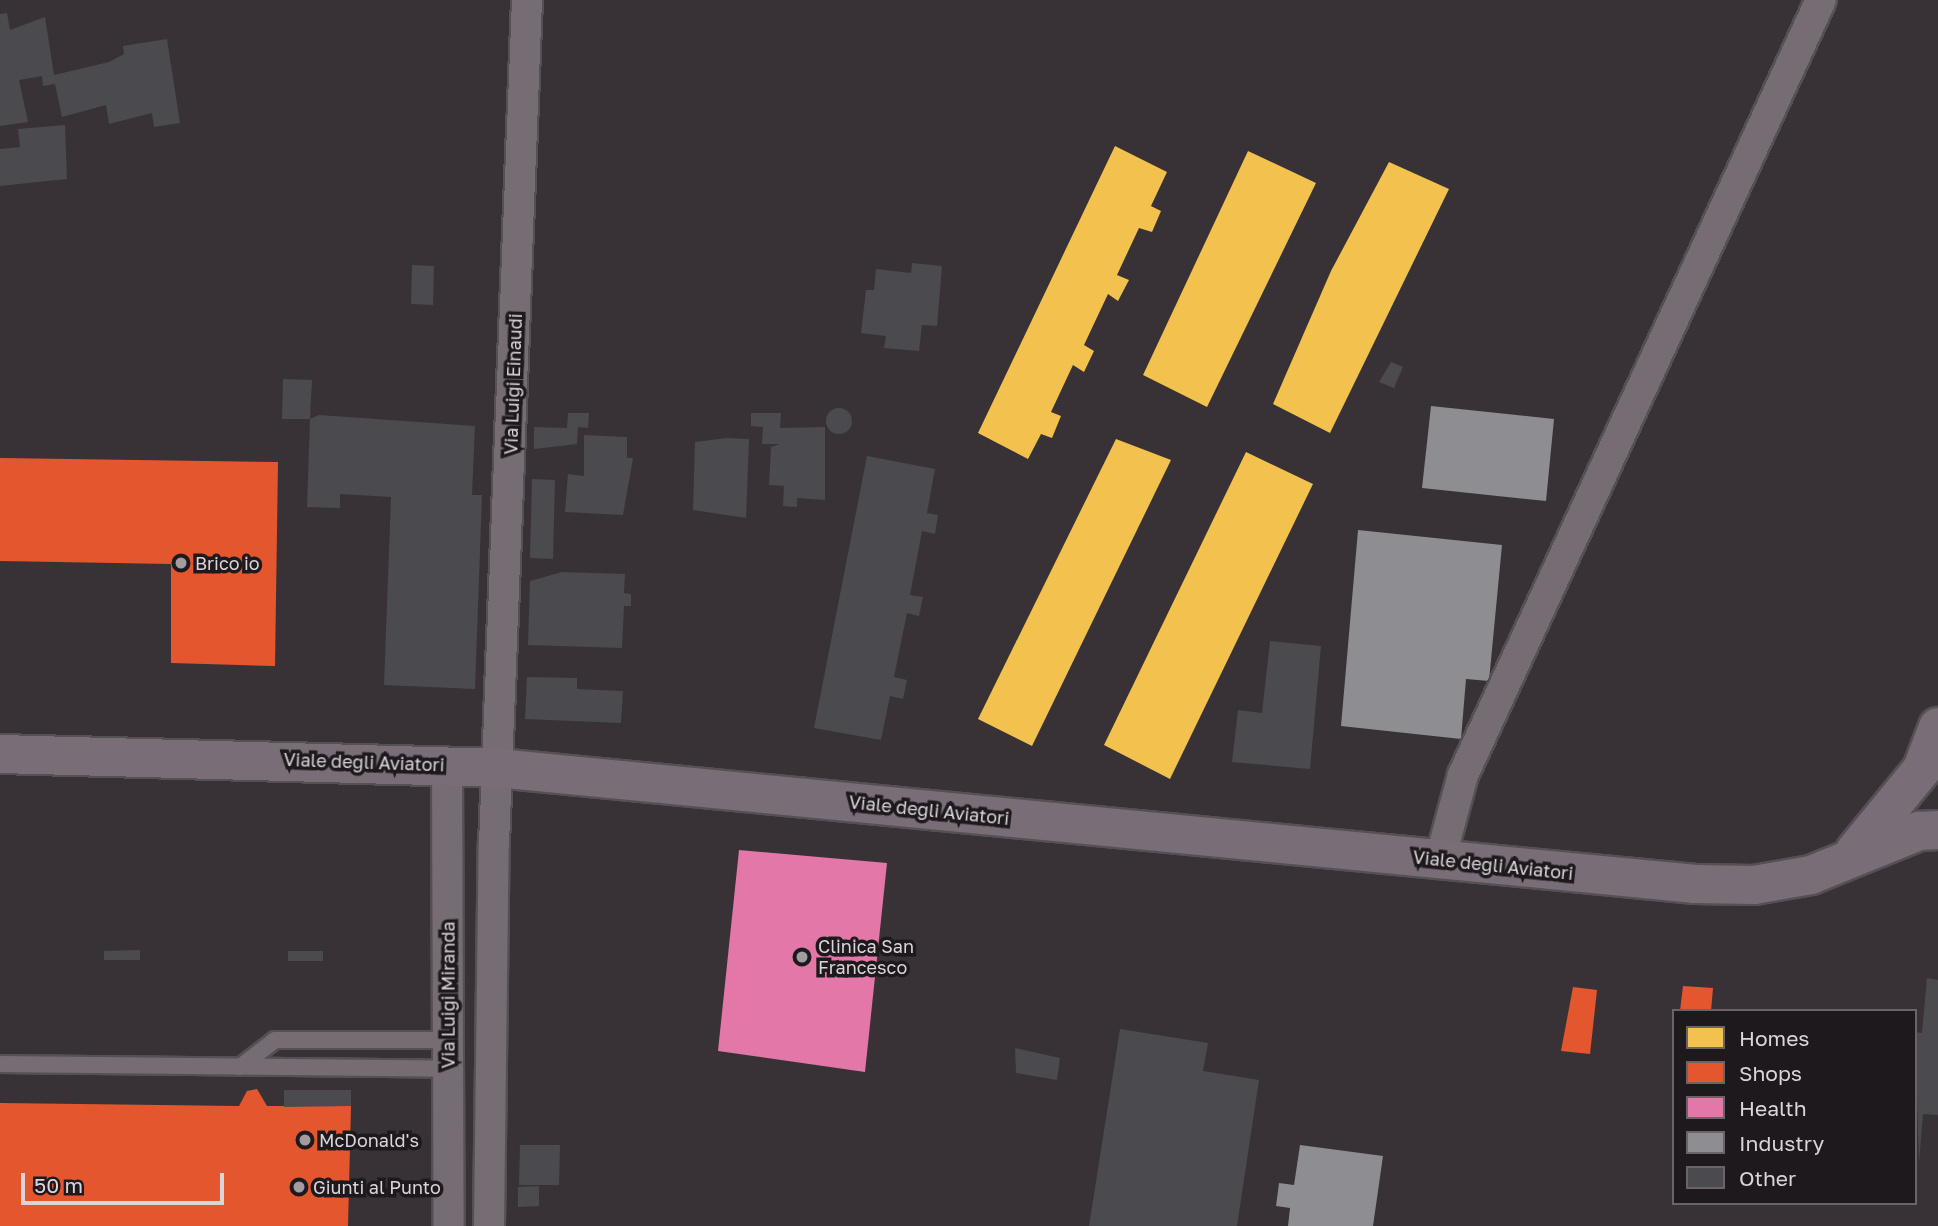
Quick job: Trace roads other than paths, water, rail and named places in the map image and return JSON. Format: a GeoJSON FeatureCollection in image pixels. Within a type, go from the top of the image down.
{"type":"FeatureCollection","features":[{"type":"Feature","properties":{"kind":"main road","name":"Viale degli Aviatori"},"geometry":{"type":"LineString","coordinates":[[1851,855],[1922,769],[1938,727]]}},
{"type":"Feature","properties":{"kind":"main road","name":"Viale degli Aviatori"},"geometry":{"type":"LineString","coordinates":[[0,754],[497,768],[1440,860],[1754,885],[1811,875],[1851,855],[1938,830]]}},
{"type":"Feature","properties":{"kind":"street","name":"Via Luigi Einaudi"},"geometry":{"type":"LineString","coordinates":[[497,768],[527,0]]}},
{"type":"Feature","properties":{"kind":"street"},"geometry":{"type":"LineString","coordinates":[[1440,860],[1463,775],[1821,0]]}},
{"type":"Feature","properties":{"kind":"street","name":"Via Luigi Miranda"},"geometry":{"type":"LineString","coordinates":[[447,765],[449,1226]]}},
{"type":"Feature","properties":{"kind":"street"},"geometry":{"type":"LineString","coordinates":[[489,1226],[497,768]]}},
{"type":"Feature","properties":{"kind":"street"},"geometry":{"type":"LineString","coordinates":[[448,1055],[490,1069]]}},
{"type":"Feature","properties":{"kind":"lane"},"geometry":{"type":"LineString","coordinates":[[240,1067],[275,1040],[448,1055]]}},
{"type":"Feature","properties":{"kind":"lane"},"geometry":{"type":"LineString","coordinates":[[0,1064],[240,1067],[448,1055]]}},
{"type":"Feature","properties":{"kind":"place","name":"Brico io"},"geometry":{"type":"Point","coordinates":[181,563]}},
{"type":"Feature","properties":{"kind":"place","name":"Clinica San Francesco"},"geometry":{"type":"Point","coordinates":[802,957]}},
{"type":"Feature","properties":{"kind":"place","name":"McDonald's"},"geometry":{"type":"Point","coordinates":[305,1140]}},
{"type":"Feature","properties":{"kind":"place","name":"Giunti al Punto"},"geometry":{"type":"Point","coordinates":[299,1187]}}]}
